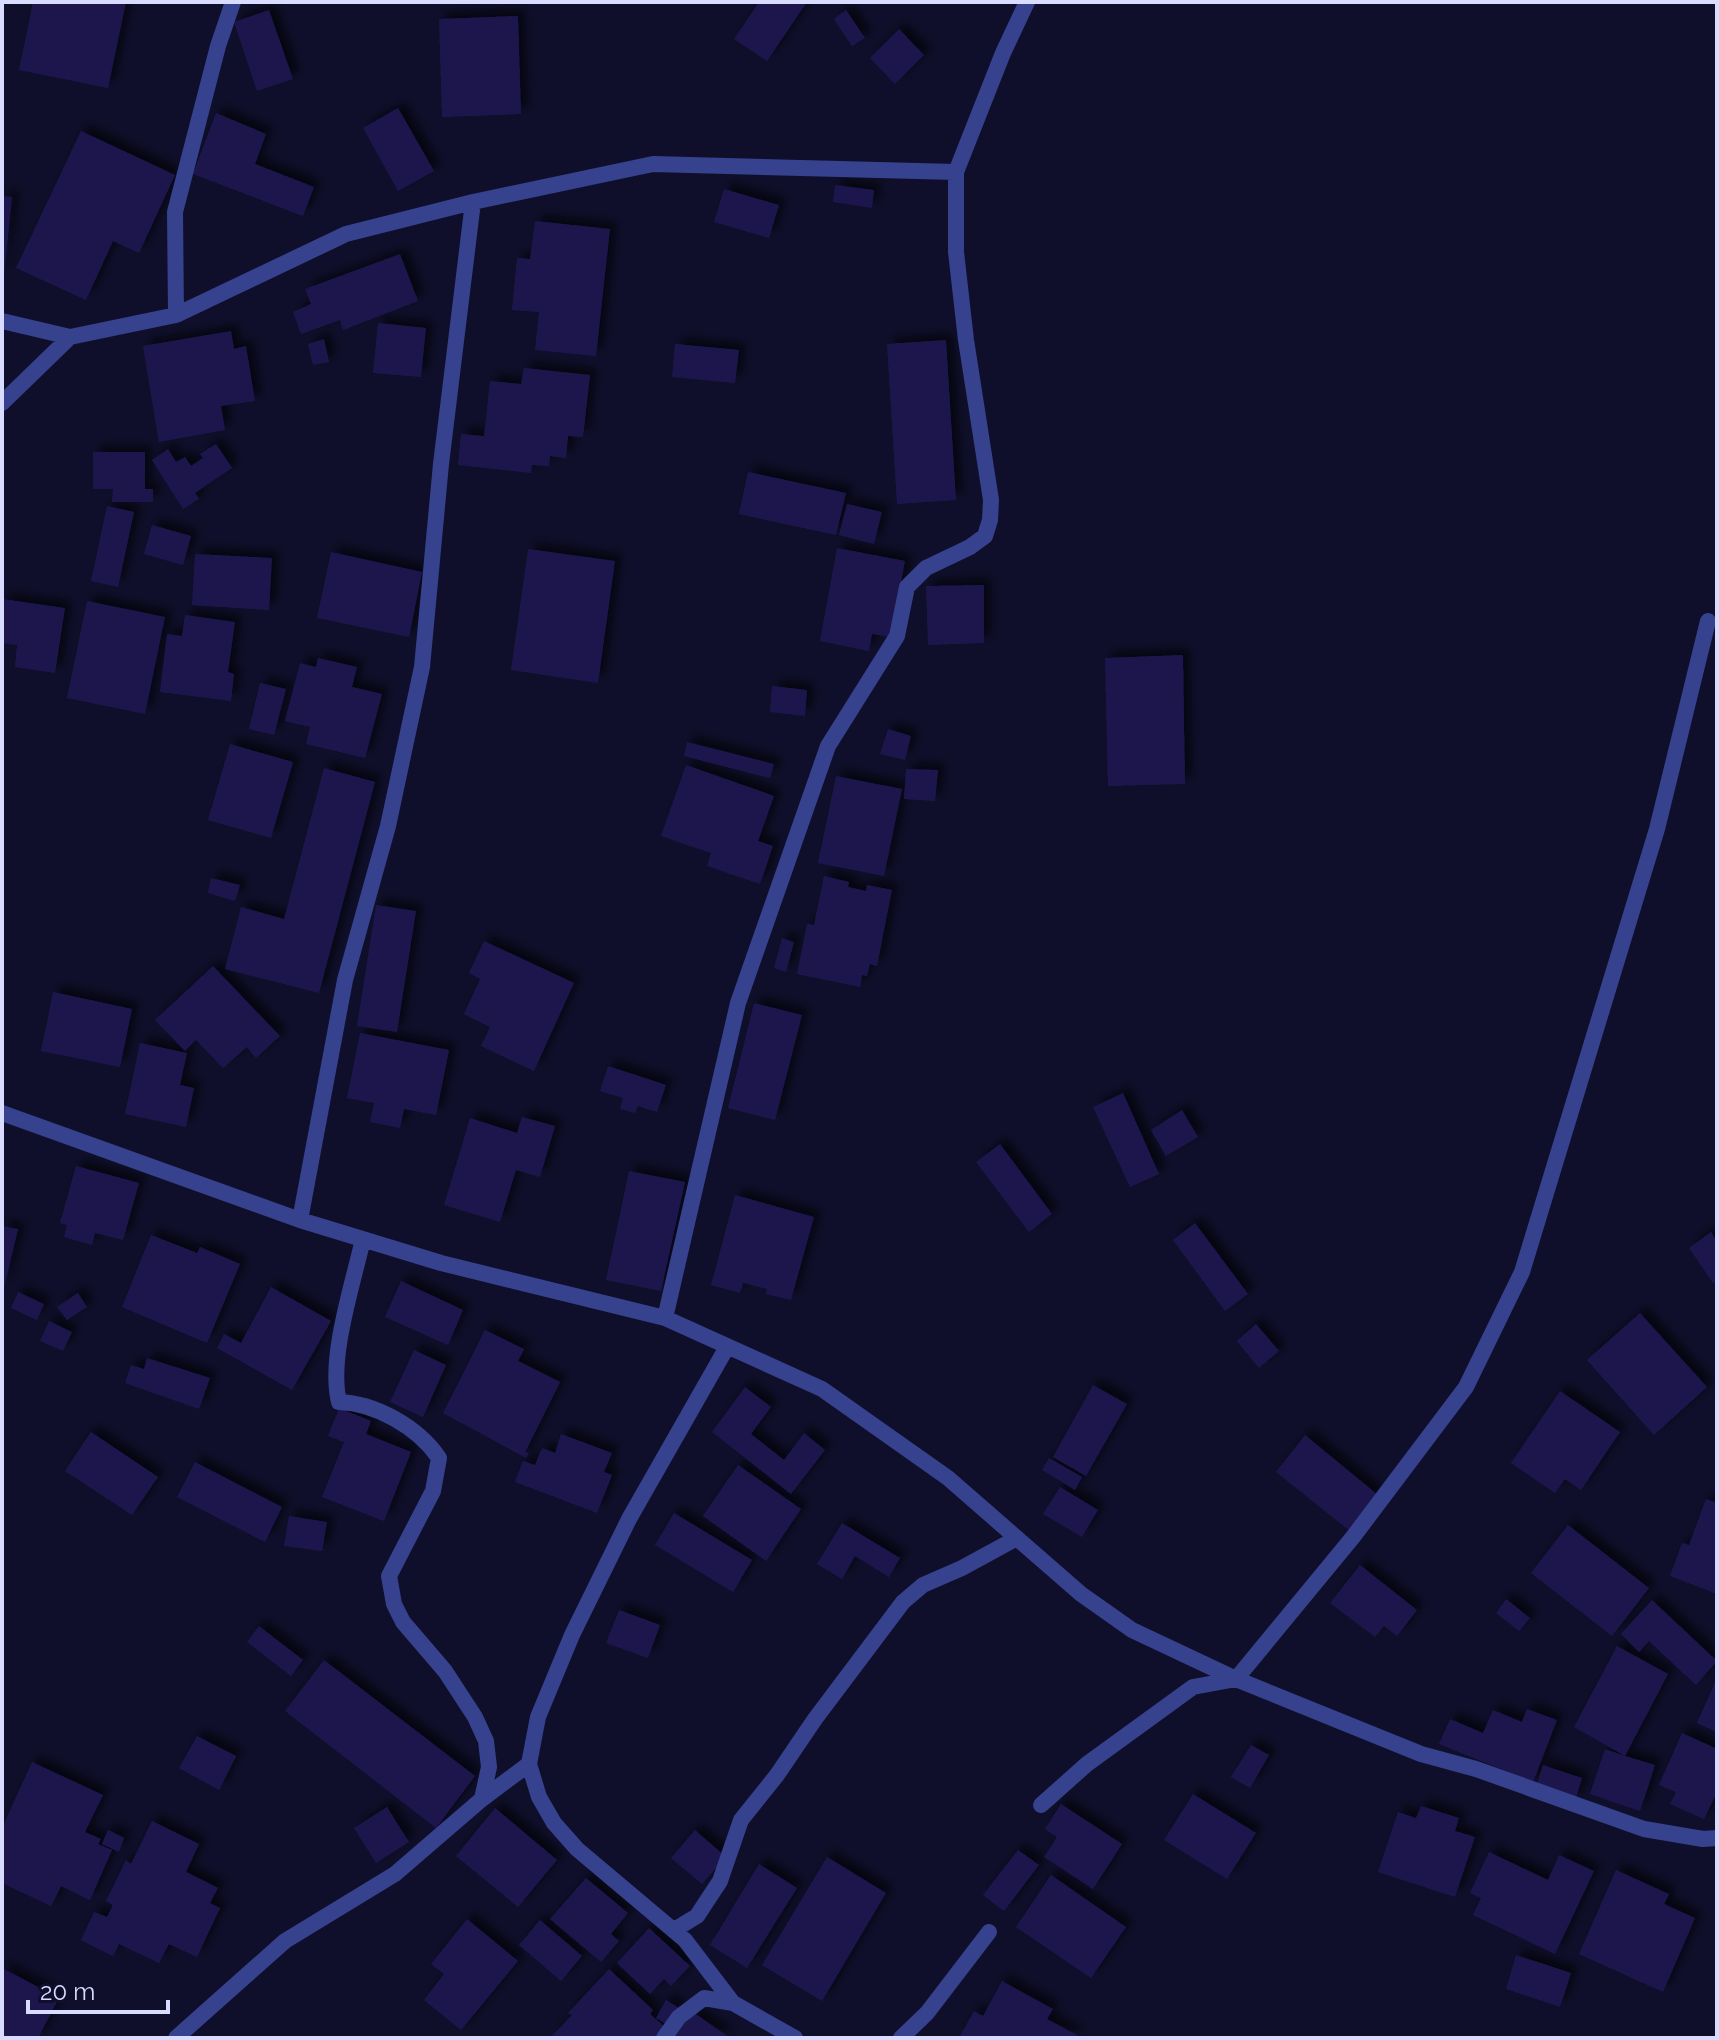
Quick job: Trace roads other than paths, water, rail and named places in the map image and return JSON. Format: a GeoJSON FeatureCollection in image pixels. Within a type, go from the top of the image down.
{"type":"FeatureCollection","features":[{"type":"Feature","properties":{"kind":"street"},"geometry":{"type":"LineString","coordinates":[[176,315],[175,212],[218,46],[233,2]]}},
{"type":"Feature","properties":{"kind":"street"},"geometry":{"type":"LineString","coordinates":[[665,1318],[738,1003],[828,746],[897,636],[907,587],[926,568],[970,547],[985,536],[990,520],[991,500],[956,252],[956,172],[1003,53],[1027,2]]}},
{"type":"Feature","properties":{"kind":"street"},"geometry":{"type":"LineString","coordinates":[[2,321],[70,337],[176,315],[346,234],[473,202],[653,164],[956,172]]}},
{"type":"Feature","properties":{"kind":"street"},"geometry":{"type":"LineString","coordinates":[[300,1220],[345,980],[388,826],[422,667],[441,464],[473,202]]}},
{"type":"Feature","properties":{"kind":"street"},"geometry":{"type":"LineString","coordinates":[[2,403],[70,337]]}},
{"type":"Feature","properties":{"kind":"street"},"geometry":{"type":"LineString","coordinates":[[1041,1805],[1087,1764],[1193,1687],[1236,1679],[1353,1537],[1466,1387],[1522,1272],[1657,829],[1708,621]]}},
{"type":"Feature","properties":{"kind":"street"},"geometry":{"type":"LineString","coordinates":[[2,1113],[300,1220],[441,1263],[665,1318],[822,1389],[948,1478],[1081,1594],[1132,1630],[1236,1679],[1421,1754],[1476,1769],[1644,1829],[1703,1839],[1717,1838]]}},
{"type":"Feature","properties":{"kind":"street"},"geometry":{"type":"LineString","coordinates":[[363,1239],[343,1325],[335,1385],[339,1402],[357,1402],[381,1412],[429,1443],[439,1458],[433,1491],[389,1576],[394,1604],[403,1622],[445,1671],[475,1717],[486,1741],[489,1767],[482,1799]]}},
{"type":"Feature","properties":{"kind":"street"},"geometry":{"type":"LineString","coordinates":[[727,1347],[629,1519],[566,1648],[538,1717],[529,1764],[539,1797],[554,1823],[577,1849],[685,1940],[733,2003]]}},
{"type":"Feature","properties":{"kind":"street"},"geometry":{"type":"LineString","coordinates":[[674,1930],[697,1916],[720,1881],[741,1820],[903,1602],[923,1585],[1017,1538]]}},
{"type":"Feature","properties":{"kind":"street"},"geometry":{"type":"LineString","coordinates":[[179,2037],[285,1941],[395,1874],[482,1799],[529,1764]]}},
{"type":"Feature","properties":{"kind":"street"},"geometry":{"type":"LineString","coordinates":[[901,2038],[927,2013],[989,1932]]}},
{"type":"Feature","properties":{"kind":"street"},"geometry":{"type":"LineString","coordinates":[[664,2038],[679,2017],[704,1998],[733,2003],[795,2038]]}}]}
